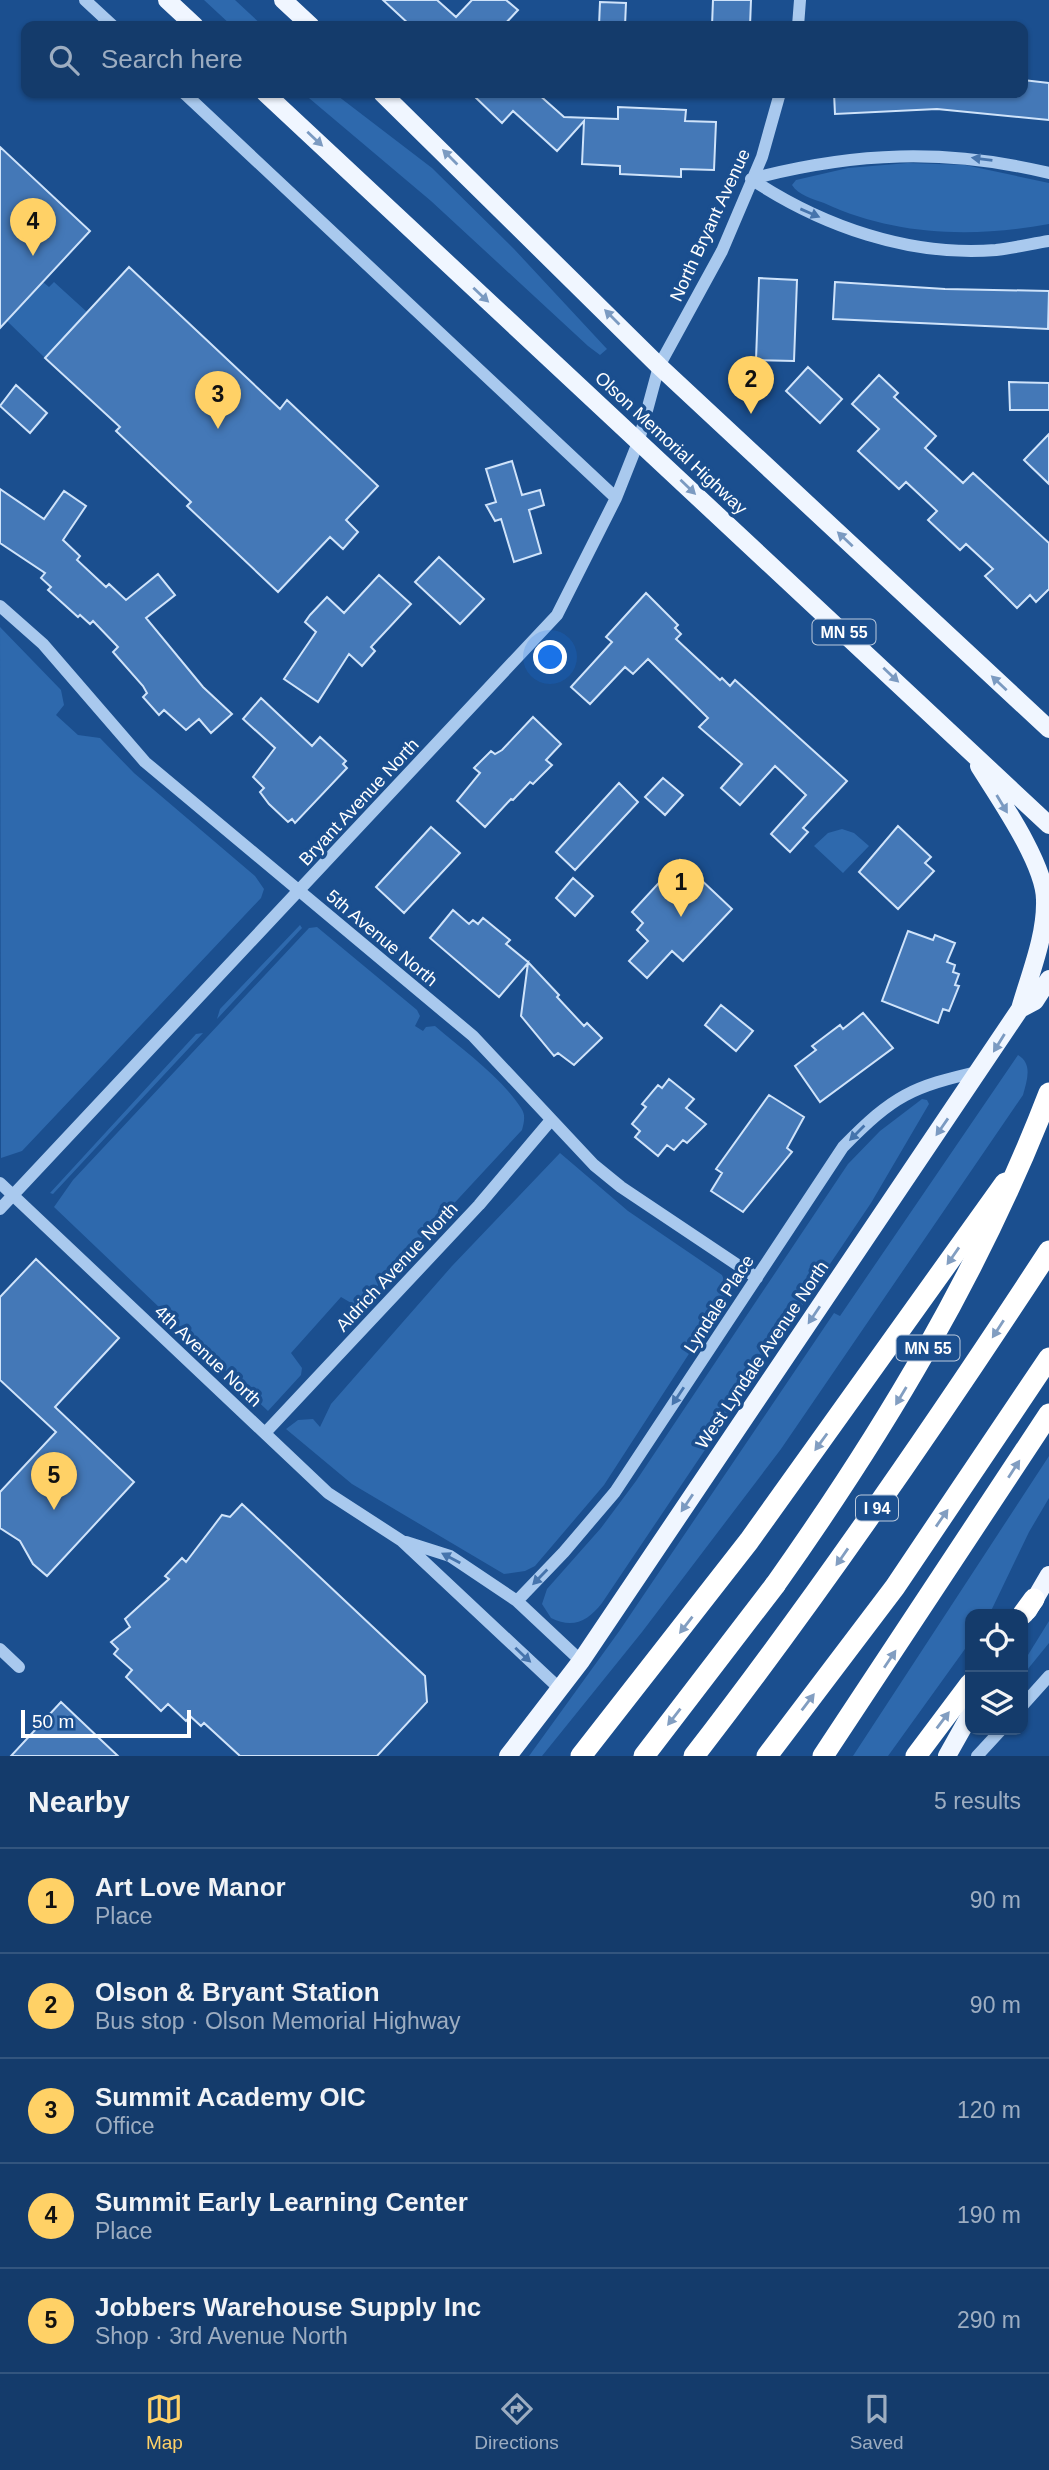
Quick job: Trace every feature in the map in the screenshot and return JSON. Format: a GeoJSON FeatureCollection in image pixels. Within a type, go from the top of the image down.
{"type":"FeatureCollection","features":[{"type":"Feature","properties":{"kind":"highway","name":"MN 55"},"geometry":{"type":"LineString","coordinates":[[644,1756],[775,1585],[842,1492],[883,1426],[974,1264],[1049,1093]]}},
{"type":"Feature","properties":{"kind":"highway"},"geometry":{"type":"LineString","coordinates":[[581,1756],[749,1541],[1049,1121]]}},
{"type":"Feature","properties":{"kind":"highway","name":"I 94"},"geometry":{"type":"LineString","coordinates":[[694,1756],[885,1497],[1049,1251]]}},
{"type":"Feature","properties":{"kind":"highway"},"geometry":{"type":"LineString","coordinates":[[767,1756],[895,1587],[1049,1358]]}},
{"type":"Feature","properties":{"kind":"highway"},"geometry":{"type":"LineString","coordinates":[[823,1756],[1049,1414]]}},
{"type":"Feature","properties":{"kind":"highway"},"geometry":{"type":"LineString","coordinates":[[916,1756],[965,1691]]}},
{"type":"Feature","properties":{"kind":"main road"},"geometry":{"type":"LineString","coordinates":[[167,0],[190,21]]}},
{"type":"Feature","properties":{"kind":"main road"},"geometry":{"type":"LineString","coordinates":[[283,0],[306,21]]}},
{"type":"Feature","properties":{"kind":"main road","name":"Olson Memorial Highway"},"geometry":{"type":"LineString","coordinates":[[270,98],[967,745],[1049,825]]}},
{"type":"Feature","properties":{"kind":"main road"},"geometry":{"type":"LineString","coordinates":[[387,98],[659,366],[1049,729]]}},
{"type":"Feature","properties":{"kind":"main road"},"geometry":{"type":"LineString","coordinates":[[967,745],[1020,834],[1046,897],[1040,941],[1020,1009]]}},
{"type":"Feature","properties":{"kind":"main road","name":"West Lyndale Avenue North"},"geometry":{"type":"LineString","coordinates":[[508,1756],[581,1661],[981,1071],[1020,1009],[1035,1001],[1049,979]]}},
{"type":"Feature","properties":{"kind":"main road"},"geometry":{"type":"LineString","coordinates":[[1028,1607],[1049,1576]]}},
{"type":"Feature","properties":{"kind":"main road"},"geometry":{"type":"LineString","coordinates":[[947,1756],[965,1724]]}},
{"type":"Feature","properties":{"kind":"street"},"geometry":{"type":"LineString","coordinates":[[85,0],[108,21]]}},
{"type":"Feature","properties":{"kind":"street"},"geometry":{"type":"LineString","coordinates":[[798,21],[800,0]]}},
{"type":"Feature","properties":{"kind":"street"},"geometry":{"type":"LineString","coordinates":[[189,98],[616,498]]}},
{"type":"Feature","properties":{"kind":"street","name":"North Bryant Avenue"},"geometry":{"type":"LineString","coordinates":[[659,366],[722,251],[770,134],[779,98]]}},
{"type":"Feature","properties":{"kind":"street"},"geometry":{"type":"LineString","coordinates":[[751,178],[814,164],[876,157],[946,155],[1004,162],[1049,173]]}},
{"type":"Feature","properties":{"kind":"street"},"geometry":{"type":"LineString","coordinates":[[751,178],[793,206],[848,229],[925,247],[995,250],[1049,241]]}},
{"type":"Feature","properties":{"kind":"street","name":"Bryant Avenue North"},"geometry":{"type":"LineString","coordinates":[[0,1209],[557,615],[616,498],[639,440],[659,366]]}},
{"type":"Feature","properties":{"kind":"street","name":"5th Avenue North"},"geometry":{"type":"LineString","coordinates":[[0,606],[43,644],[145,762],[473,1036],[594,1165],[621,1187],[757,1278]]}},
{"type":"Feature","properties":{"kind":"street","name":"Lyndale Place"},"geometry":{"type":"LineString","coordinates":[[517,1601],[615,1492],[843,1147],[868,1122],[907,1092],[981,1071]]}},
{"type":"Feature","properties":{"kind":"street","name":"Aldrich Avenue North"},"geometry":{"type":"LineString","coordinates":[[265,1433],[480,1205],[551,1120]]}},
{"type":"Feature","properties":{"kind":"street","name":"4th Avenue North"},"geometry":{"type":"LineString","coordinates":[[0,1183],[328,1493],[402,1541],[437,1577],[560,1689]]}},
{"type":"Feature","properties":{"kind":"street","name":"4th Avenue North"},"geometry":{"type":"LineString","coordinates":[[402,1541],[450,1556],[517,1601],[581,1661]]}},
{"type":"Feature","properties":{"kind":"street"},"geometry":{"type":"LineString","coordinates":[[0,1649],[19,1667]]}},
{"type":"Feature","properties":{"kind":"street"},"geometry":{"type":"LineString","coordinates":[[1028,1699],[1049,1676]]}},
{"type":"Feature","properties":{"kind":"street"},"geometry":{"type":"LineString","coordinates":[[977,1756],[996,1735]]}},
{"type":"Feature","properties":{"kind":"shaded area"},"geometry":{"type":"Polygon","coordinates":[[[204,0],[235,0],[258,21],[227,21],[204,0]]]}},
{"type":"Feature","properties":{"kind":"shaded area"},"geometry":{"type":"Polygon","coordinates":[[[309,98],[341,98],[432,168],[514,249],[607,349],[600,355],[588,346],[431,201],[309,98]]]}},
{"type":"Feature","properties":{"kind":"shaded area"},"geometry":{"type":"Polygon","coordinates":[[[908,163],[965,165],[1049,183],[1049,224],[963,232],[906,228],[851,214],[806,196],[792,185],[796,180],[848,168],[908,163]]]}},
{"type":"Feature","properties":{"kind":"shaded area"},"geometry":{"type":"Polygon","coordinates":[[[43,282],[49,287],[54,282],[87,312],[45,358],[7,321],[43,282]]]}},
{"type":"Feature","properties":{"kind":"shaded area"},"geometry":{"type":"Polygon","coordinates":[[[0,627],[61,690],[64,705],[56,715],[78,735],[100,738],[134,773],[255,876],[264,889],[261,898],[22,1151],[1,1158],[0,627]]]}},
{"type":"Feature","properties":{"kind":"shaded area"},"geometry":{"type":"Polygon","coordinates":[[[842,829],[854,833],[869,846],[843,873],[814,846],[828,833],[842,829]]]}},
{"type":"Feature","properties":{"kind":"shaded area"},"geometry":{"type":"Polygon","coordinates":[[[300,925],[302,928],[217,1019],[220,1009],[300,925]]]}},
{"type":"Feature","properties":{"kind":"shaded area"},"geometry":{"type":"Polygon","coordinates":[[[317,927],[417,1010],[420,1016],[415,1026],[423,1031],[426,1027],[435,1026],[493,1075],[521,1108],[524,1121],[522,1130],[358,1307],[341,1297],[291,1353],[302,1368],[301,1375],[268,1411],[54,1207],[73,1180],[309,928],[317,927]]]}},
{"type":"Feature","properties":{"kind":"shaded area"},"geometry":{"type":"Polygon","coordinates":[[[203,1033],[53,1194],[50,1193],[196,1034],[203,1033]]]}},
{"type":"Feature","properties":{"kind":"shaded area"},"geometry":{"type":"Polygon","coordinates":[[[1018,1055],[1027,1068],[1023,1095],[781,1449],[642,1632],[542,1756],[529,1756],[620,1630],[834,1313],[840,1316],[1018,1055]]]}},
{"type":"Feature","properties":{"kind":"shaded area"},"geometry":{"type":"Polygon","coordinates":[[[922,1099],[929,1104],[871,1203],[602,1603],[586,1619],[580,1621],[566,1623],[551,1618],[542,1604],[547,1589],[601,1528],[636,1481],[848,1164],[880,1131],[922,1099]]]}},
{"type":"Feature","properties":{"kind":"shaded area"},"geometry":{"type":"Polygon","coordinates":[[[560,1153],[628,1211],[722,1275],[729,1292],[604,1485],[535,1566],[525,1571],[504,1574],[352,1484],[286,1429],[298,1420],[313,1419],[320,1427],[331,1404],[452,1266],[560,1153]]]}},
{"type":"Feature","properties":{"kind":"shaded area"},"geometry":{"type":"Polygon","coordinates":[[[1049,1456],[1049,1498],[1029,1532],[992,1609],[965,1609],[965,1649],[888,1756],[853,1756],[1049,1456]]]}},
{"type":"Feature","properties":{"kind":"shaded area"},"geometry":{"type":"Polygon","coordinates":[[[1049,1621],[1049,1643],[1028,1669],[1028,1655],[1049,1621]]]}},
{"type":"Feature","properties":{"kind":"building"},"geometry":{"type":"Polygon","coordinates":[[[383,0],[437,0],[456,17],[472,0],[506,0],[518,10],[508,21],[406,21],[383,0]]]}},
{"type":"Feature","properties":{"kind":"building"},"geometry":{"type":"Polygon","coordinates":[[[713,0],[751,0],[750,21],[712,21],[713,0]]]}},
{"type":"Feature","properties":{"kind":"building"},"geometry":{"type":"Polygon","coordinates":[[[600,2],[626,3],[625,21],[599,21],[600,2]]]}},
{"type":"Feature","properties":{"kind":"building"},"geometry":{"type":"Polygon","coordinates":[[[1028,81],[1049,83],[1049,120],[937,109],[835,114],[834,98],[1028,98],[1028,81]]]}},
{"type":"Feature","properties":{"kind":"building"},"geometry":{"type":"Polygon","coordinates":[[[476,98],[543,98],[564,117],[618,119],[618,107],[686,110],[685,121],[716,122],[714,170],[681,169],[681,177],[620,174],[620,166],[582,164],[584,121],[557,151],[513,111],[502,123],[476,98]]]}},
{"type":"Feature","properties":{"kind":"building"},"geometry":{"type":"Polygon","coordinates":[[[0,147],[90,231],[0,328],[0,147]]]}},
{"type":"Feature","properties":{"kind":"building"},"geometry":{"type":"Polygon","coordinates":[[[129,267],[280,409],[287,400],[378,486],[346,520],[358,532],[343,549],[330,537],[278,592],[187,506],[191,502],[116,431],[120,427],[45,358],[129,267]]]}},
{"type":"Feature","properties":{"kind":"building"},"geometry":{"type":"Polygon","coordinates":[[[759,278],[797,280],[794,361],[756,360],[759,278]]]}},
{"type":"Feature","properties":{"kind":"building"},"geometry":{"type":"Polygon","coordinates":[[[835,282],[945,289],[1049,291],[1048,329],[833,319],[835,282]]]}},
{"type":"Feature","properties":{"kind":"building"},"geometry":{"type":"Polygon","coordinates":[[[808,367],[842,399],[820,423],[786,391],[808,367]]]}},
{"type":"Feature","properties":{"kind":"building"},"geometry":{"type":"Polygon","coordinates":[[[879,375],[898,393],[894,397],[936,436],[925,448],[963,483],[973,473],[1049,543],[1049,589],[1036,602],[1030,595],[1017,608],[985,576],[993,569],[966,544],[960,550],[928,520],[937,511],[906,482],[899,489],[858,451],[879,429],[852,404],[879,375]]]}},
{"type":"Feature","properties":{"kind":"building"},"geometry":{"type":"Polygon","coordinates":[[[1009,382],[1049,383],[1049,410],[1010,410],[1009,382]]]}},
{"type":"Feature","properties":{"kind":"building"},"geometry":{"type":"Polygon","coordinates":[[[16,385],[47,413],[30,433],[0,406],[16,385]]]}},
{"type":"Feature","properties":{"kind":"building"},"geometry":{"type":"Polygon","coordinates":[[[1049,434],[1049,484],[1024,460],[1049,434]]]}},
{"type":"Feature","properties":{"kind":"building"},"geometry":{"type":"Polygon","coordinates":[[[512,461],[522,495],[540,490],[544,505],[529,510],[541,553],[514,562],[501,519],[495,521],[486,505],[496,502],[486,469],[512,461]]]}},
{"type":"Feature","properties":{"kind":"building"},"geometry":{"type":"Polygon","coordinates":[[[0,489],[44,519],[64,491],[86,506],[63,540],[80,556],[77,560],[106,587],[109,584],[126,600],[158,574],[175,595],[146,618],[203,687],[232,714],[211,733],[199,719],[186,730],[164,710],[159,715],[143,697],[147,693],[143,686],[113,652],[118,647],[93,621],[90,624],[80,615],[78,617],[48,590],[51,587],[41,578],[45,573],[0,543],[0,489]]]}},
{"type":"Feature","properties":{"kind":"building"},"geometry":{"type":"Polygon","coordinates":[[[439,557],[484,599],[460,624],[415,582],[439,557]]]}},
{"type":"Feature","properties":{"kind":"building"},"geometry":{"type":"Polygon","coordinates":[[[379,575],[411,604],[371,647],[375,651],[362,666],[349,654],[318,702],[284,679],[316,632],[305,622],[327,597],[344,613],[379,575]]]}},
{"type":"Feature","properties":{"kind":"building"},"geometry":{"type":"Polygon","coordinates":[[[646,593],[678,625],[675,628],[681,634],[676,639],[720,680],[722,678],[730,686],[735,680],[847,781],[803,828],[808,832],[790,852],[771,834],[806,795],[775,766],[740,805],[721,788],[742,764],[699,727],[708,718],[648,659],[633,674],[625,667],[590,704],[571,687],[612,642],[606,637],[646,593]]]}},
{"type":"Feature","properties":{"kind":"building"},"geometry":{"type":"Polygon","coordinates":[[[261,698],[312,746],[320,737],[346,761],[343,764],[347,768],[295,823],[292,819],[288,822],[269,804],[260,792],[264,788],[253,777],[275,748],[243,719],[261,698]]]}},
{"type":"Feature","properties":{"kind":"building"},"geometry":{"type":"Polygon","coordinates":[[[533,717],[561,744],[546,760],[552,765],[533,784],[530,782],[511,799],[485,827],[457,801],[480,773],[474,768],[491,751],[495,754],[502,750],[533,717]]]}},
{"type":"Feature","properties":{"kind":"building"},"geometry":{"type":"Polygon","coordinates":[[[663,778],[683,795],[665,815],[645,797],[663,778]]]}},
{"type":"Feature","properties":{"kind":"building"},"geometry":{"type":"Polygon","coordinates":[[[619,783],[638,802],[575,870],[556,852],[619,783]]]}},
{"type":"Feature","properties":{"kind":"building"},"geometry":{"type":"Polygon","coordinates":[[[898,826],[931,857],[925,863],[934,871],[898,909],[859,872],[898,826]]]}},
{"type":"Feature","properties":{"kind":"building"},"geometry":{"type":"Polygon","coordinates":[[[431,827],[460,853],[404,913],[376,887],[431,827]]]}},
{"type":"Feature","properties":{"kind":"building"},"geometry":{"type":"Polygon","coordinates":[[[680,860],[732,909],[683,961],[672,951],[647,978],[629,961],[648,941],[637,930],[643,923],[632,912],[680,860]]]}},
{"type":"Feature","properties":{"kind":"building"},"geometry":{"type":"Polygon","coordinates":[[[573,878],[593,896],[575,916],[556,898],[573,878]]]}},
{"type":"Feature","properties":{"kind":"building"},"geometry":{"type":"Polygon","coordinates":[[[453,910],[469,924],[473,920],[478,924],[483,918],[510,940],[506,944],[528,962],[584,1026],[587,1023],[602,1038],[574,1065],[558,1053],[554,1056],[521,1016],[528,963],[499,997],[430,938],[453,910]]]}},
{"type":"Feature","properties":{"kind":"building"},"geometry":{"type":"Polygon","coordinates":[[[908,931],[933,940],[935,935],[955,943],[947,962],[955,965],[953,972],[959,974],[955,985],[959,986],[949,1011],[943,1009],[938,1023],[882,1001],[908,931]]]}},
{"type":"Feature","properties":{"kind":"building"},"geometry":{"type":"Polygon","coordinates":[[[721,1005],[753,1031],[736,1051],[705,1025],[721,1005]]]}},
{"type":"Feature","properties":{"kind":"building"},"geometry":{"type":"Polygon","coordinates":[[[863,1013],[893,1048],[820,1102],[795,1066],[816,1050],[812,1046],[840,1025],[843,1029],[863,1013]]]}},
{"type":"Feature","properties":{"kind":"building"},"geometry":{"type":"Polygon","coordinates":[[[669,1079],[694,1099],[686,1108],[706,1124],[687,1143],[683,1140],[674,1150],[667,1145],[658,1156],[635,1137],[640,1131],[632,1124],[646,1107],[642,1104],[658,1085],[662,1088],[669,1079]]]}},
{"type":"Feature","properties":{"kind":"building"},"geometry":{"type":"Polygon","coordinates":[[[769,1095],[804,1117],[787,1148],[792,1152],[743,1212],[711,1191],[722,1173],[716,1169],[769,1095]]]}},
{"type":"Feature","properties":{"kind":"building"},"geometry":{"type":"Polygon","coordinates":[[[36,1259],[119,1338],[55,1407],[134,1482],[47,1576],[33,1564],[20,1541],[0,1528],[0,1492],[56,1432],[0,1380],[0,1297],[36,1259]]]}},
{"type":"Feature","properties":{"kind":"building"},"geometry":{"type":"Polygon","coordinates":[[[242,1504],[425,1676],[427,1702],[377,1756],[240,1756],[204,1723],[201,1726],[190,1716],[186,1721],[168,1704],[161,1711],[126,1677],[132,1670],[114,1654],[118,1649],[111,1642],[130,1627],[125,1619],[169,1579],[165,1576],[182,1558],[186,1562],[222,1515],[230,1517],[242,1504]]]}},
{"type":"Feature","properties":{"kind":"building"},"geometry":{"type":"Polygon","coordinates":[[[61,1702],[101,1740],[118,1756],[11,1756],[61,1702]]]}},
{"type":"Feature","properties":{"kind":"place","name":"Summit Early Learning Center"},"geometry":{"type":"Point","coordinates":[33,256]}},
{"type":"Feature","properties":{"kind":"place","name":"Olson & Bryant Station"},"geometry":{"type":"Point","coordinates":[751,414]}},
{"type":"Feature","properties":{"kind":"place","name":"Summit Academy OIC"},"geometry":{"type":"Point","coordinates":[218,429]}},
{"type":"Feature","properties":{"kind":"place","name":"Art Love Manor"},"geometry":{"type":"Point","coordinates":[681,917]}},
{"type":"Feature","properties":{"kind":"place","name":"Jobbers Warehouse Supply Inc"},"geometry":{"type":"Point","coordinates":[54,1510]}}]}
